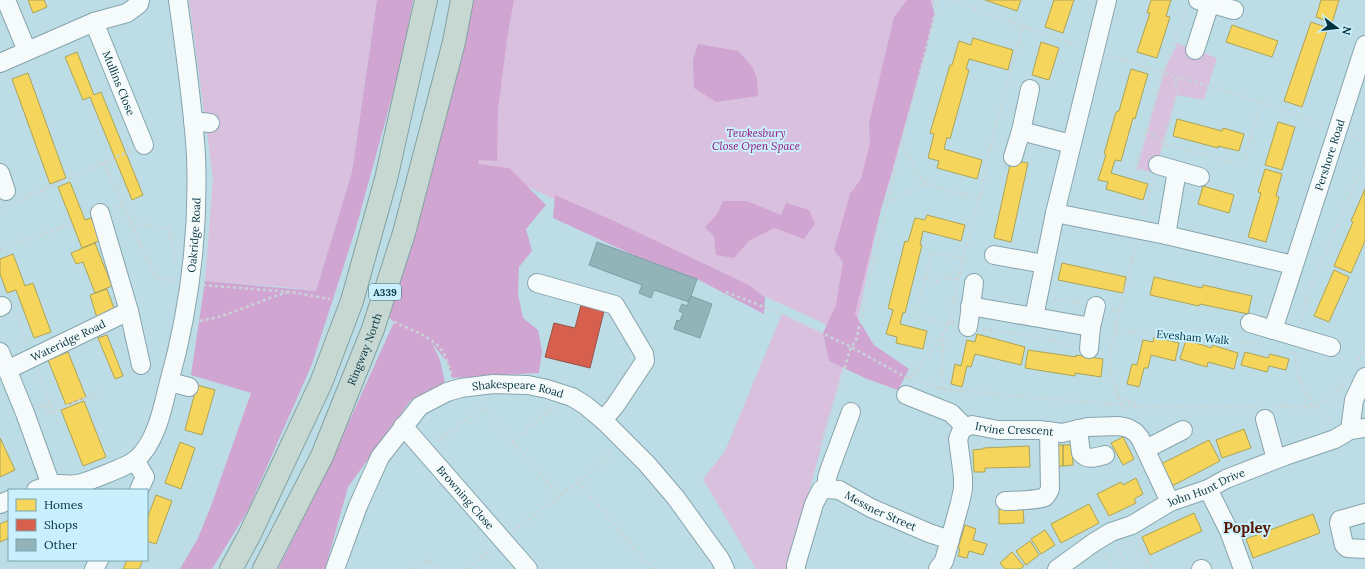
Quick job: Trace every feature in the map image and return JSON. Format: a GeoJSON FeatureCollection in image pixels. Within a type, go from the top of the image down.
{"type":"FeatureCollection","features":[{"type":"Feature","properties":{"kind":"highway","name":"A339"},"geometry":{"type":"LineString","coordinates":[[231,569],[250,534],[320,383],[352,301],[386,179],[426,0]]}},
{"type":"Feature","properties":{"kind":"highway","name":"Ringway North"},"geometry":{"type":"LineString","coordinates":[[264,569],[322,456],[373,330],[404,233],[454,42],[462,0]]}},
{"type":"Feature","properties":{"kind":"street"},"geometry":{"type":"LineString","coordinates":[[6,0],[27,51]]}},
{"type":"Feature","properties":{"kind":"street"},"geometry":{"type":"LineString","coordinates":[[0,63],[94,22],[127,13],[139,4],[140,0]]}},
{"type":"Feature","properties":{"kind":"street","name":"Oakridge Road"},"geometry":{"type":"LineString","coordinates":[[43,487],[76,484],[86,486],[135,460],[150,442],[159,420],[170,382],[183,322],[194,244],[201,122],[178,0]]}},
{"type":"Feature","properties":{"kind":"street"},"geometry":{"type":"LineString","coordinates":[[1034,317],[1055,213],[1107,0]]}},
{"type":"Feature","properties":{"kind":"street"},"geometry":{"type":"LineString","coordinates":[[1195,50],[1201,3],[1234,10]]}},
{"type":"Feature","properties":{"kind":"street","name":"Mullins Close"},"geometry":{"type":"LineString","coordinates":[[94,22],[144,145]]}},
{"type":"Feature","properties":{"kind":"street","name":"Pershore Road"},"geometry":{"type":"LineString","coordinates":[[1271,337],[1365,45]]}},
{"type":"Feature","properties":{"kind":"street"},"geometry":{"type":"LineString","coordinates":[[1013,157],[1021,131],[1030,89]]}},
{"type":"Feature","properties":{"kind":"street"},"geometry":{"type":"LineString","coordinates":[[1021,131],[1071,144]]}},
{"type":"Feature","properties":{"kind":"street"},"geometry":{"type":"LineString","coordinates":[[1156,169],[1177,170],[1200,177]]}},
{"type":"Feature","properties":{"kind":"street"},"geometry":{"type":"LineString","coordinates":[[1166,235],[1177,170]]}},
{"type":"Feature","properties":{"kind":"street"},"geometry":{"type":"LineString","coordinates":[[0,173],[9,200]]}},
{"type":"Feature","properties":{"kind":"street"},"geometry":{"type":"LineString","coordinates":[[100,213],[129,311],[141,365]]}},
{"type":"Feature","properties":{"kind":"street"},"geometry":{"type":"LineString","coordinates":[[1055,213],[1140,229],[1293,265]]}},
{"type":"Feature","properties":{"kind":"street"},"geometry":{"type":"LineString","coordinates":[[994,255],[1044,264]]}},
{"type":"Feature","properties":{"kind":"street"},"geometry":{"type":"LineString","coordinates":[[966,281],[970,306],[968,327]]}},
{"type":"Feature","properties":{"kind":"street"},"geometry":{"type":"LineString","coordinates":[[537,283],[615,305],[644,354],[645,361],[615,406],[603,420]]}},
{"type":"Feature","properties":{"kind":"street"},"geometry":{"type":"LineString","coordinates":[[970,306],[1092,327]]}},
{"type":"Feature","properties":{"kind":"street"},"geometry":{"type":"LineString","coordinates":[[1089,349],[1096,306]]}},
{"type":"Feature","properties":{"kind":"street","name":"Wateridge Road"},"geometry":{"type":"LineString","coordinates":[[7,370],[129,311]]}},
{"type":"Feature","properties":{"kind":"street"},"geometry":{"type":"LineString","coordinates":[[1250,323],[1271,337],[1294,336],[1331,348]]}},
{"type":"Feature","properties":{"kind":"street"},"geometry":{"type":"LineString","coordinates":[[0,352],[7,370],[43,487]]}},
{"type":"Feature","properties":{"kind":"street"},"geometry":{"type":"LineString","coordinates":[[1356,426],[1354,400],[1360,372]]}},
{"type":"Feature","properties":{"kind":"street"},"geometry":{"type":"LineString","coordinates":[[170,382],[189,387]]}},
{"type":"Feature","properties":{"kind":"street","name":"Shakespeare Road"},"geometry":{"type":"LineString","coordinates":[[335,569],[358,506],[380,456],[403,426],[420,406],[447,392],[461,388],[492,384],[528,385],[561,392],[585,405],[633,448],[676,498],[720,559],[725,569]]}},
{"type":"Feature","properties":{"kind":"street"},"geometry":{"type":"LineString","coordinates":[[907,387],[951,413],[965,427]]}},
{"type":"Feature","properties":{"kind":"street"},"geometry":{"type":"LineString","coordinates":[[1265,411],[1276,459]]}},
{"type":"Feature","properties":{"kind":"street"},"geometry":{"type":"LineString","coordinates":[[796,569],[814,504],[820,490],[827,489],[828,471],[851,412]]}},
{"type":"Feature","properties":{"kind":"street","name":"Irvine Crescent"},"geometry":{"type":"LineString","coordinates":[[945,566],[963,489],[958,439],[960,433],[965,427],[972,425],[998,430],[1039,430],[1062,433],[1101,426],[1128,428],[1135,432],[1146,450],[1170,502]]}},
{"type":"Feature","properties":{"kind":"street","name":"Browning Close"},"geometry":{"type":"LineString","coordinates":[[403,426],[528,569]]}},
{"type":"Feature","properties":{"kind":"street","name":"John Hunt Drive"},"geometry":{"type":"LineString","coordinates":[[1057,569],[1093,543],[1122,529],[1170,502],[1208,489],[1226,479],[1276,459],[1335,439],[1356,426]]}},
{"type":"Feature","properties":{"kind":"street"},"geometry":{"type":"LineString","coordinates":[[1078,429],[1081,453],[1083,456],[1090,459],[1105,455]]}},
{"type":"Feature","properties":{"kind":"street"},"geometry":{"type":"LineString","coordinates":[[1146,450],[1183,430]]}},
{"type":"Feature","properties":{"kind":"street"},"geometry":{"type":"LineString","coordinates":[[1005,501],[1036,499],[1044,497],[1049,493],[1049,431]]}},
{"type":"Feature","properties":{"kind":"street"},"geometry":{"type":"LineString","coordinates":[[135,460],[145,477],[139,489]]}},
{"type":"Feature","properties":{"kind":"street","name":"Messner Street"},"geometry":{"type":"LineString","coordinates":[[827,489],[839,490],[871,508],[929,533],[950,540]]}},
{"type":"Feature","properties":{"kind":"street"},"geometry":{"type":"LineString","coordinates":[[1208,489],[1229,531],[1243,569]]}},
{"type":"Feature","properties":{"kind":"street"},"geometry":{"type":"LineString","coordinates":[[1365,513],[1344,518],[1340,520],[1339,523],[1344,545],[1347,548],[1365,549]]}},
{"type":"Feature","properties":{"kind":"path"},"geometry":{"type":"LineString","coordinates":[[851,346],[856,341],[887,203],[938,0]]}},
{"type":"Feature","properties":{"kind":"path"},"geometry":{"type":"LineString","coordinates":[[951,0],[1094,52],[1164,71],[1175,76],[1261,102],[1365,142]]}},
{"type":"Feature","properties":{"kind":"path"},"geometry":{"type":"LineString","coordinates":[[1156,169],[1135,168],[1164,71],[1201,3]]}},
{"type":"Feature","properties":{"kind":"path"},"geometry":{"type":"LineString","coordinates":[[950,322],[966,281],[963,258],[979,199],[989,152],[1023,26]]}},
{"type":"Feature","properties":{"kind":"path"},"geometry":{"type":"LineString","coordinates":[[1140,407],[1118,396],[1111,376],[1110,351],[1140,229],[1177,94],[1175,76]]}},
{"type":"Feature","properties":{"kind":"path"},"geometry":{"type":"LineString","coordinates":[[1146,130],[1163,144],[1244,165],[1261,102]]}},
{"type":"Feature","properties":{"kind":"path"},"geometry":{"type":"LineString","coordinates":[[0,209],[9,200],[104,163],[144,145]]}},
{"type":"Feature","properties":{"kind":"path"},"geometry":{"type":"LineString","coordinates":[[902,146],[925,184]]}},
{"type":"Feature","properties":{"kind":"path"},"geometry":{"type":"LineString","coordinates":[[1356,426],[1336,426],[1313,406],[1299,380],[1292,347],[1294,336],[1313,281],[1365,162]]}},
{"type":"Feature","properties":{"kind":"path"},"geometry":{"type":"LineString","coordinates":[[104,163],[155,277],[179,281]]}},
{"type":"Feature","properties":{"kind":"path"},"geometry":{"type":"LineString","coordinates":[[887,203],[925,184],[979,199]]}},
{"type":"Feature","properties":{"kind":"path"},"geometry":{"type":"LineString","coordinates":[[0,250],[72,223]]}},
{"type":"Feature","properties":{"kind":"path"},"geometry":{"type":"LineString","coordinates":[[131,223],[170,228],[177,266]]}},
{"type":"Feature","properties":{"kind":"path"},"geometry":{"type":"LineString","coordinates":[[948,325],[915,316],[932,252],[963,258]]}},
{"type":"Feature","properties":{"kind":"path"},"geometry":{"type":"LineString","coordinates":[[925,278],[939,282],[940,276],[966,281]]}},
{"type":"Feature","properties":{"kind":"path"},"geometry":{"type":"LineString","coordinates":[[201,284],[292,292],[330,298]]}},
{"type":"Feature","properties":{"kind":"path"},"geometry":{"type":"LineString","coordinates":[[200,321],[218,318],[278,295],[292,292]]}},
{"type":"Feature","properties":{"kind":"path"},"geometry":{"type":"LineString","coordinates":[[726,292],[783,315],[851,346],[907,387],[1140,407],[1265,411],[1313,406],[1324,402],[1333,396],[1347,380]]}},
{"type":"Feature","properties":{"kind":"path"},"geometry":{"type":"LineString","coordinates":[[394,322],[424,336],[441,349],[452,378]]}},
{"type":"Feature","properties":{"kind":"path"},"geometry":{"type":"LineString","coordinates":[[968,327],[1026,335],[1089,349]]}},
{"type":"Feature","properties":{"kind":"path","name":"Evesham Walk"},"geometry":{"type":"LineString","coordinates":[[1115,330],[1271,337]]}},
{"type":"Feature","properties":{"kind":"path"},"geometry":{"type":"LineString","coordinates":[[907,387],[943,335],[942,389]]}},
{"type":"Feature","properties":{"kind":"path"},"geometry":{"type":"LineString","coordinates":[[1360,372],[1365,346]]}},
{"type":"Feature","properties":{"kind":"path"},"geometry":{"type":"LineString","coordinates":[[54,412],[51,403],[43,406],[47,414],[54,412],[100,392]]}},
{"type":"Feature","properties":{"kind":"path"},"geometry":{"type":"LineString","coordinates":[[420,445],[441,440],[482,407],[560,496]]}},
{"type":"Feature","properties":{"kind":"path"},"geometry":{"type":"LineString","coordinates":[[512,442],[546,413],[559,407]]}},
{"type":"Feature","properties":{"kind":"path"},"geometry":{"type":"LineString","coordinates":[[467,569],[502,539],[606,460],[613,447]]}},
{"type":"Feature","properties":{"kind":"path"},"geometry":{"type":"LineString","coordinates":[[578,482],[644,560],[655,569]]}},
{"type":"Feature","properties":{"kind":"path"},"geometry":{"type":"LineString","coordinates":[[1122,529],[1128,569]]}},
{"type":"Feature","properties":{"kind":"path"},"geometry":{"type":"LineString","coordinates":[[1122,529],[1143,569]]}},
{"type":"Feature","properties":{"kind":"path"},"geometry":{"type":"LineString","coordinates":[[1122,529],[1151,569]]}},
{"type":"Feature","properties":{"kind":"path"},"geometry":{"type":"LineString","coordinates":[[414,569],[429,560],[437,569]]}},
{"type":"Feature","properties":{"kind":"green space"},"geometry":{"type":"Polygon","coordinates":[[[189,0],[377,0],[352,172],[316,291],[274,286],[205,281],[213,178],[189,0]]]}},
{"type":"Feature","properties":{"kind":"green space","name":"Tewkesbury Close Open Space"},"geometry":{"type":"Polygon","coordinates":[[[500,0],[934,0],[927,39],[893,171],[880,213],[853,343],[825,324],[478,164],[483,111],[500,0]]]}},
{"type":"Feature","properties":{"kind":"green space"},"geometry":{"type":"Polygon","coordinates":[[[1174,42],[1217,58],[1204,100],[1177,95],[1155,173],[1137,169],[1165,68],[1177,45],[1174,42]]]}},
{"type":"Feature","properties":{"kind":"green space"},"geometry":{"type":"Polygon","coordinates":[[[782,314],[823,333],[829,361],[843,367],[788,569],[756,569],[703,479],[725,451],[782,314]]]}},
{"type":"Feature","properties":{"kind":"shaded area"},"geometry":{"type":"Polygon","coordinates":[[[377,0],[413,0],[401,64],[356,228],[312,364],[247,512],[212,569],[180,569],[198,538],[211,506],[251,393],[191,375],[205,281],[316,291],[352,172],[377,0]]]}},
{"type":"Feature","properties":{"kind":"shaded area"},"geometry":{"type":"Polygon","coordinates":[[[470,0],[514,0],[507,39],[498,110],[497,161],[479,160],[478,164],[509,168],[546,205],[526,229],[532,251],[519,267],[518,294],[523,318],[538,330],[542,351],[539,373],[452,378],[447,362],[432,343],[440,360],[447,392],[410,401],[348,487],[325,569],[278,569],[325,475],[394,322],[386,315],[470,0]]]}},
{"type":"Feature","properties":{"kind":"shaded area"},"geometry":{"type":"Polygon","coordinates":[[[907,0],[930,0],[935,13],[880,213],[855,314],[874,345],[909,369],[898,390],[867,379],[829,361],[823,333],[836,305],[843,262],[834,250],[850,194],[861,179],[870,143],[869,123],[894,17],[907,0]]]}},
{"type":"Feature","properties":{"kind":"shaded area"},"geometry":{"type":"Polygon","coordinates":[[[698,44],[738,51],[752,66],[757,79],[758,96],[716,102],[694,88],[693,60],[698,44]]]}},
{"type":"Feature","properties":{"kind":"shaded area"},"geometry":{"type":"Polygon","coordinates":[[[555,195],[614,221],[749,285],[765,297],[764,314],[697,279],[640,258],[553,218],[555,195]]]}},
{"type":"Feature","properties":{"kind":"shaded area"},"geometry":{"type":"Polygon","coordinates":[[[723,201],[747,201],[781,215],[786,203],[809,210],[815,224],[804,239],[774,228],[749,241],[734,258],[716,255],[714,236],[705,227],[718,213],[723,201]]]}},
{"type":"Feature","properties":{"kind":"building: Homes"},"geometry":{"type":"Polygon","coordinates":[[[28,0],[44,0],[47,7],[33,13],[28,0]]]}},
{"type":"Feature","properties":{"kind":"building: Homes"},"geometry":{"type":"Polygon","coordinates":[[[985,0],[1021,0],[1017,11],[985,0]]]}},
{"type":"Feature","properties":{"kind":"building: Homes"},"geometry":{"type":"Polygon","coordinates":[[[1054,0],[1074,0],[1063,33],[1045,27],[1054,0]]]}},
{"type":"Feature","properties":{"kind":"building: Homes"},"geometry":{"type":"Polygon","coordinates":[[[1151,0],[1171,0],[1166,16],[1170,17],[1157,58],[1137,52],[1150,13],[1147,13],[1151,0]]]}},
{"type":"Feature","properties":{"kind":"building: Homes"},"geometry":{"type":"Polygon","coordinates":[[[1321,0],[1339,0],[1332,23],[1316,17],[1321,0]]]}},
{"type":"Feature","properties":{"kind":"building: Homes"},"geometry":{"type":"Polygon","coordinates":[[[1311,22],[1328,28],[1302,107],[1284,101],[1311,22]]]}},
{"type":"Feature","properties":{"kind":"building: Homes"},"geometry":{"type":"Polygon","coordinates":[[[1232,25],[1278,41],[1272,57],[1226,42],[1232,25]]]}},
{"type":"Feature","properties":{"kind":"building: Homes"},"geometry":{"type":"Polygon","coordinates":[[[973,38],[1013,50],[1008,70],[969,59],[966,69],[969,70],[950,139],[947,137],[944,149],[982,160],[977,179],[937,168],[939,161],[928,158],[934,134],[930,133],[950,65],[952,65],[959,41],[971,45],[973,38]]]}},
{"type":"Feature","properties":{"kind":"building: Homes"},"geometry":{"type":"Polygon","coordinates":[[[1041,42],[1059,48],[1049,80],[1032,75],[1041,42]]]}},
{"type":"Feature","properties":{"kind":"building: Homes"},"geometry":{"type":"Polygon","coordinates":[[[77,52],[94,95],[101,92],[143,195],[132,200],[90,97],[83,100],[65,57],[77,52]]]}},
{"type":"Feature","properties":{"kind":"building: Homes"},"geometry":{"type":"Polygon","coordinates":[[[1131,69],[1148,74],[1135,119],[1133,118],[1121,161],[1115,160],[1111,173],[1148,184],[1143,200],[1106,189],[1108,182],[1098,180],[1106,155],[1104,154],[1116,112],[1119,111],[1131,69]]]}},
{"type":"Feature","properties":{"kind":"building: Homes"},"geometry":{"type":"Polygon","coordinates":[[[28,73],[66,178],[50,184],[12,79],[28,73]]]}},
{"type":"Feature","properties":{"kind":"building: Homes"},"geometry":{"type":"Polygon","coordinates":[[[1177,119],[1222,131],[1223,128],[1244,134],[1239,151],[1218,146],[1218,148],[1173,136],[1177,119]]]}},
{"type":"Feature","properties":{"kind":"building: Homes"},"geometry":{"type":"Polygon","coordinates":[[[1278,122],[1295,127],[1282,170],[1265,165],[1278,122]]]}},
{"type":"Feature","properties":{"kind":"building: Homes"},"geometry":{"type":"Polygon","coordinates":[[[1011,160],[1028,163],[1011,242],[994,238],[1011,160]]]}},
{"type":"Feature","properties":{"kind":"building: Homes"},"geometry":{"type":"Polygon","coordinates":[[[1265,169],[1282,174],[1276,196],[1279,197],[1266,242],[1248,237],[1261,193],[1258,192],[1265,169]]]}},
{"type":"Feature","properties":{"kind":"building: Homes"},"geometry":{"type":"Polygon","coordinates":[[[70,182],[85,220],[91,218],[101,240],[82,248],[58,187],[70,182]]]}},
{"type":"Feature","properties":{"kind":"building: Homes"},"geometry":{"type":"Polygon","coordinates":[[[1203,186],[1234,195],[1229,213],[1198,204],[1203,186]]]}},
{"type":"Feature","properties":{"kind":"building: Homes"},"geometry":{"type":"Polygon","coordinates":[[[1365,189],[1365,241],[1351,273],[1334,266],[1365,189]]]}},
{"type":"Feature","properties":{"kind":"building: Homes"},"geometry":{"type":"Polygon","coordinates":[[[927,215],[965,225],[961,241],[923,231],[920,245],[922,245],[905,313],[903,312],[900,324],[927,331],[923,349],[896,343],[897,337],[886,334],[893,310],[888,308],[905,241],[908,242],[915,218],[925,220],[927,215]]]}},
{"type":"Feature","properties":{"kind":"building: Homes"},"geometry":{"type":"Polygon","coordinates":[[[95,243],[112,286],[95,293],[83,262],[76,264],[71,253],[95,243]]]}},
{"type":"Feature","properties":{"kind":"building: Homes"},"geometry":{"type":"Polygon","coordinates":[[[13,254],[25,286],[33,283],[51,332],[34,338],[16,290],[7,293],[0,274],[0,259],[13,254]]]}},
{"type":"Feature","properties":{"kind":"building: Homes"},"geometry":{"type":"Polygon","coordinates":[[[1062,263],[1126,277],[1123,293],[1058,280],[1062,263]]]}},
{"type":"Feature","properties":{"kind":"building: Homes"},"geometry":{"type":"Polygon","coordinates":[[[1334,270],[1349,277],[1329,322],[1314,316],[1334,270]]]}},
{"type":"Feature","properties":{"kind":"building: Homes"},"geometry":{"type":"Polygon","coordinates":[[[1154,277],[1202,288],[1203,285],[1252,296],[1248,314],[1200,304],[1199,306],[1150,295],[1154,277]]]}},
{"type":"Feature","properties":{"kind":"building: Homes"},"geometry":{"type":"Polygon","coordinates":[[[107,289],[115,311],[97,318],[90,295],[107,289]]]}},
{"type":"Feature","properties":{"kind":"building: Homes"},"geometry":{"type":"Polygon","coordinates":[[[977,334],[1025,347],[1021,365],[975,354],[971,367],[967,366],[962,387],[951,384],[955,364],[961,366],[967,340],[975,342],[977,334]]]}},
{"type":"Feature","properties":{"kind":"building: Homes"},"geometry":{"type":"Polygon","coordinates":[[[107,335],[123,376],[115,379],[98,338],[107,335]]]}},
{"type":"Feature","properties":{"kind":"building: Homes"},"geometry":{"type":"Polygon","coordinates":[[[1154,337],[1179,343],[1175,361],[1151,355],[1148,368],[1144,368],[1139,387],[1127,384],[1132,364],[1137,365],[1143,340],[1153,342],[1154,337]]]}},
{"type":"Feature","properties":{"kind":"building: Homes"},"geometry":{"type":"Polygon","coordinates":[[[1186,340],[1212,348],[1212,345],[1238,353],[1234,369],[1208,362],[1207,367],[1180,359],[1186,340]]]}},
{"type":"Feature","properties":{"kind":"building: Homes"},"geometry":{"type":"Polygon","coordinates":[[[1028,350],[1076,357],[1076,355],[1103,359],[1101,377],[1075,373],[1075,376],[1025,368],[1028,350]]]}},
{"type":"Feature","properties":{"kind":"building: Homes"},"geometry":{"type":"Polygon","coordinates":[[[68,352],[86,397],[66,405],[48,360],[68,352]]]}},
{"type":"Feature","properties":{"kind":"building: Homes"},"geometry":{"type":"Polygon","coordinates":[[[1245,352],[1268,358],[1270,354],[1289,359],[1286,370],[1269,366],[1267,372],[1241,365],[1245,352]]]}},
{"type":"Feature","properties":{"kind":"building: Homes"},"geometry":{"type":"Polygon","coordinates":[[[197,385],[215,390],[202,435],[185,430],[197,385]]]}},
{"type":"Feature","properties":{"kind":"building: Homes"},"geometry":{"type":"Polygon","coordinates":[[[84,401],[106,457],[83,466],[61,410],[84,401]]]}},
{"type":"Feature","properties":{"kind":"building: Homes"},"geometry":{"type":"Polygon","coordinates":[[[1244,429],[1251,448],[1222,458],[1216,440],[1244,429]]]}},
{"type":"Feature","properties":{"kind":"building: Homes"},"geometry":{"type":"Polygon","coordinates":[[[1123,437],[1134,459],[1123,465],[1111,443],[1123,437]]]}},
{"type":"Feature","properties":{"kind":"building: Homes"},"geometry":{"type":"Polygon","coordinates":[[[0,438],[15,470],[0,477],[0,438]]]}},
{"type":"Feature","properties":{"kind":"building: Homes"},"geometry":{"type":"Polygon","coordinates":[[[1209,440],[1220,461],[1172,486],[1161,464],[1209,440]]]}},
{"type":"Feature","properties":{"kind":"building: Homes"},"geometry":{"type":"Polygon","coordinates":[[[180,442],[195,448],[181,489],[165,483],[180,442]]]}},
{"type":"Feature","properties":{"kind":"building: Homes"},"geometry":{"type":"Polygon","coordinates":[[[1054,445],[1063,445],[1063,466],[1055,466],[1054,445]]]}},
{"type":"Feature","properties":{"kind":"building: Homes"},"geometry":{"type":"Polygon","coordinates":[[[1063,445],[1072,445],[1073,465],[1063,466],[1063,445]]]}},
{"type":"Feature","properties":{"kind":"building: Homes"},"geometry":{"type":"Polygon","coordinates":[[[1029,446],[1030,467],[985,468],[985,472],[974,472],[973,450],[983,448],[1029,446]]]}},
{"type":"Feature","properties":{"kind":"building: Homes"},"geometry":{"type":"Polygon","coordinates":[[[1136,478],[1143,494],[1134,499],[1136,503],[1109,516],[1097,494],[1121,482],[1123,485],[1136,478]]]}},
{"type":"Feature","properties":{"kind":"building: Homes"},"geometry":{"type":"Polygon","coordinates":[[[156,495],[172,501],[156,544],[148,541],[148,516],[156,495]]]}},
{"type":"Feature","properties":{"kind":"building: Homes"},"geometry":{"type":"Polygon","coordinates":[[[1089,504],[1099,523],[1061,543],[1051,524],[1089,504]]]}},
{"type":"Feature","properties":{"kind":"building: Homes"},"geometry":{"type":"Polygon","coordinates":[[[1023,508],[1024,523],[999,524],[999,509],[1023,508]]]}},
{"type":"Feature","properties":{"kind":"building: Homes"},"geometry":{"type":"Polygon","coordinates":[[[1194,513],[1202,531],[1150,555],[1142,537],[1194,513]]]}},
{"type":"Feature","properties":{"kind":"building: Homes"},"geometry":{"type":"Polygon","coordinates":[[[1313,514],[1320,533],[1253,558],[1246,539],[1313,514]]]}},
{"type":"Feature","properties":{"kind":"building: Homes"},"geometry":{"type":"Polygon","coordinates":[[[8,520],[8,538],[0,542],[0,524],[8,520]]]}},
{"type":"Feature","properties":{"kind":"building: Homes"},"geometry":{"type":"Polygon","coordinates":[[[965,525],[976,529],[973,540],[987,544],[983,555],[969,551],[967,558],[958,556],[960,549],[958,548],[965,525]]]}},
{"type":"Feature","properties":{"kind":"building: Homes"},"geometry":{"type":"Polygon","coordinates":[[[1045,530],[1055,545],[1041,554],[1031,539],[1045,530]]]}},
{"type":"Feature","properties":{"kind":"building: Homes"},"geometry":{"type":"Polygon","coordinates":[[[1030,541],[1039,555],[1026,565],[1016,551],[1030,541]]]}},
{"type":"Feature","properties":{"kind":"building: Homes"},"geometry":{"type":"Polygon","coordinates":[[[1012,552],[1024,566],[1020,569],[1005,569],[1000,563],[1012,552]]]}},
{"type":"Feature","properties":{"kind":"building: Homes"},"geometry":{"type":"Polygon","coordinates":[[[127,561],[143,561],[139,569],[123,569],[127,561]]]}},
{"type":"Feature","properties":{"kind":"building: Shops"},"geometry":{"type":"Polygon","coordinates":[[[581,305],[604,311],[590,368],[545,357],[554,323],[575,328],[581,305]]]}},
{"type":"Feature","properties":{"kind":"building: Other"},"geometry":{"type":"Polygon","coordinates":[[[597,242],[697,279],[689,302],[654,290],[651,298],[639,293],[642,285],[589,265],[597,242]]]}},
{"type":"Feature","properties":{"kind":"building: Other"},"geometry":{"type":"Polygon","coordinates":[[[691,296],[712,304],[700,338],[674,329],[677,320],[680,321],[683,313],[679,311],[682,304],[687,306],[691,296]]]}},
{"type":"Feature","properties":{"kind":"district","name":"Popley"},"geometry":{"type":"Point","coordinates":[1247,527]}}]}
